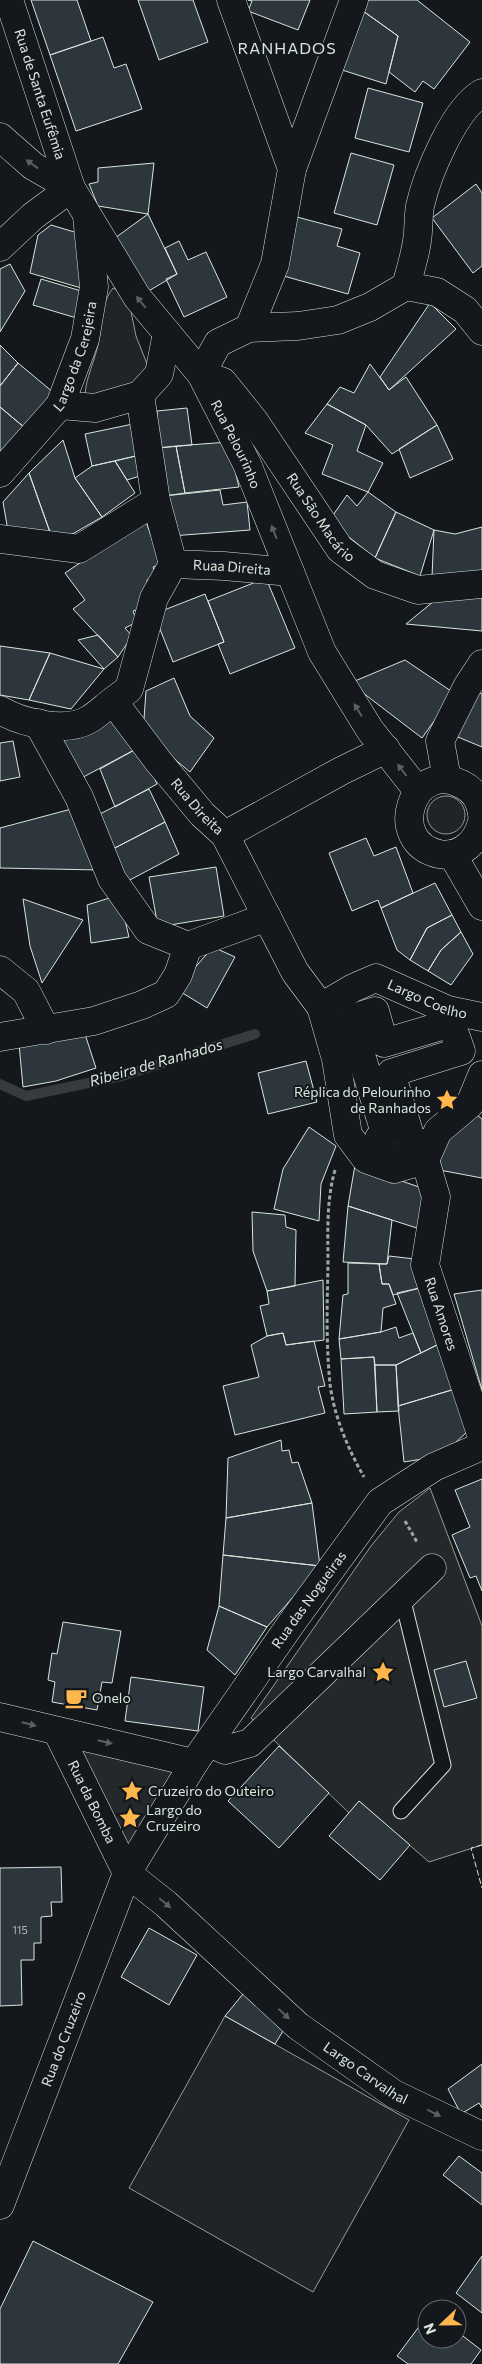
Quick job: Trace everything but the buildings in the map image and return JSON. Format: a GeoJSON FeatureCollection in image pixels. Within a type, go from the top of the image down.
{"type":"FeatureCollection","features":[{"type":"Feature","properties":{"kind":"street","name":"Rua de Santa Eufêmia"},"geometry":{"type":"LineString","coordinates":[[9,0],[72,188]]}},
{"type":"Feature","properties":{"kind":"street"},"geometry":{"type":"LineString","coordinates":[[231,0],[292,169]]}},
{"type":"Feature","properties":{"kind":"street"},"geometry":{"type":"LineString","coordinates":[[249,328],[274,264],[292,169],[354,0]]}},
{"type":"Feature","properties":{"kind":"street"},"geometry":{"type":"LineString","coordinates":[[406,286],[417,240],[420,206],[430,176],[448,132],[472,99],[482,93]]}},
{"type":"Feature","properties":{"kind":"street"},"geometry":{"type":"LineString","coordinates":[[0,137],[33,166],[72,188],[33,216],[0,246]]}},
{"type":"Feature","properties":{"kind":"street","name":"Rua Pelourinho"},"geometry":{"type":"LineString","coordinates":[[72,188],[137,297],[201,374],[247,464],[322,652],[370,730],[418,791]]}},
{"type":"Feature","properties":{"kind":"street","name":"Largo da Cerejeira"},"geometry":{"type":"LineString","coordinates":[[0,472],[60,405],[85,339],[94,287],[87,216]]}},
{"type":"Feature","properties":{"kind":"street"},"geometry":{"type":"LineString","coordinates":[[201,374],[218,343],[249,328],[298,326],[338,320],[370,307],[406,286],[437,292],[465,310],[482,331]]}},
{"type":"Feature","properties":{"kind":"street"},"geometry":{"type":"LineString","coordinates":[[60,405],[95,408],[140,395],[159,374],[167,333]]}},
{"type":"Feature","properties":{"kind":"street","name":"Rua São Macário"},"geometry":{"type":"LineString","coordinates":[[201,374],[223,382],[245,409],[340,549],[375,575],[418,590],[482,584]]}},
{"type":"Feature","properties":{"kind":"street"},"geometry":{"type":"LineString","coordinates":[[0,710],[10,716],[56,727],[87,721],[130,689],[154,598],[173,564],[156,501],[140,395]]}},
{"type":"Feature","properties":{"kind":"street"},"geometry":{"type":"LineString","coordinates":[[0,539],[79,549],[156,501]]}},
{"type":"Feature","properties":{"kind":"street","name":"Ruaa Direita"},"geometry":{"type":"LineString","coordinates":[[173,564],[290,572]]}},
{"type":"Feature","properties":{"kind":"street"},"geometry":{"type":"LineString","coordinates":[[447,779],[440,742],[467,687],[482,664]]}},
{"type":"Feature","properties":{"kind":"street","name":"Rua Direita"},"geometry":{"type":"LineString","coordinates":[[113,701],[158,761],[202,814],[225,835],[296,972],[321,1007],[336,1058],[348,1135],[366,1159],[394,1169],[422,1156]]}},
{"type":"Feature","properties":{"kind":"street"},"geometry":{"type":"LineString","coordinates":[[38,723],[79,797],[112,879],[148,930],[188,946],[267,917]]}},
{"type":"Feature","properties":{"kind":"street"},"geometry":{"type":"LineString","coordinates":[[225,835],[341,771],[386,750]]}},
{"type":"Feature","properties":{"kind":"street"},"geometry":{"type":"LineString","coordinates":[[480,800],[467,786],[447,779],[436,780],[418,791],[408,812],[409,824],[413,835],[429,851],[440,854],[452,854],[464,849],[474,841],[482,821]]}},
{"type":"Feature","properties":{"kind":"street"},"geometry":{"type":"LineString","coordinates":[[452,854],[482,906]]}},
{"type":"Feature","properties":{"kind":"street"},"geometry":{"type":"LineString","coordinates":[[0,1037],[94,1021],[142,1005],[166,994],[178,975],[188,946]]}},
{"type":"Feature","properties":{"kind":"street"},"geometry":{"type":"LineString","coordinates":[[0,970],[26,991],[46,1030]]}},
{"type":"Feature","properties":{"kind":"street","name":"Largo Coelho"},"geometry":{"type":"LineString","coordinates":[[321,1007],[353,988],[376,978],[448,1010],[482,1017]]}},
{"type":"Feature","properties":{"kind":"street","name":"Rua Amores"},"geometry":{"type":"LineString","coordinates":[[422,1156],[387,1162],[380,1138],[386,1136],[350,1019],[375,1012],[384,1043],[451,1023],[461,1051],[391,1073],[412,1142],[416,1141],[422,1156],[436,1197],[425,1265],[482,1437]]}},
{"type":"Feature","properties":{"kind":"street"},"geometry":{"type":"LineString","coordinates":[[422,1156],[438,1131],[470,1104],[482,1075]]}},
{"type":"Feature","properties":{"kind":"street","name":"Rua das Nogueiras"},"geometry":{"type":"LineString","coordinates":[[127,1873],[201,1753],[292,1620],[385,1499],[434,1468],[482,1446]]}},
{"type":"Feature","properties":{"kind":"street"},"geometry":{"type":"LineString","coordinates":[[0,1717],[57,1731],[201,1753],[225,1750],[250,1743],[432,1568]]}},
{"type":"Feature","properties":{"kind":"street","name":"Rua da Bomba"},"geometry":{"type":"LineString","coordinates":[[57,1731],[127,1873]]}},
{"type":"Feature","properties":{"kind":"street","name":"Largo Carvalhal"},"geometry":{"type":"LineString","coordinates":[[127,1873],[166,1904],[298,2026],[394,2094],[482,2136]]}},
{"type":"Feature","properties":{"kind":"street","name":"Rua do Cruzeiro"},"geometry":{"type":"LineString","coordinates":[[0,2205],[127,1873]]}},
{"type":"Feature","properties":{"kind":"lane"},"geometry":{"type":"LineString","coordinates":[[401,1811],[443,1765],[402,1597]]}},
{"type":"Feature","properties":{"kind":"path"},"geometry":{"type":"LineString","coordinates":[[348,1135],[334,1172],[329,1192],[327,1217],[327,1314],[330,1385],[347,1442],[363,1476],[385,1499],[432,1568]]}},
{"type":"Feature","properties":{"kind":"shaded area"},"geometry":{"type":"Polygon","coordinates":[[[113,288],[128,297],[136,336],[151,374],[110,398],[85,397],[85,390],[98,347],[104,307],[113,288]]]}},
{"type":"Feature","properties":{"kind":"shaded area"},"geometry":{"type":"Polygon","coordinates":[[[446,796],[459,802],[465,815],[459,828],[446,834],[433,828],[427,815],[433,802],[446,796]]]}},
{"type":"Feature","properties":{"kind":"shaded area","name":"Largo Carvalhal"},"geometry":{"type":"Polygon","coordinates":[[[430,1488],[482,1626],[482,1845],[429,1862],[359,1801],[349,1813],[251,1718],[371,1546],[399,1512],[430,1488]]]}},
{"type":"Feature","properties":{"kind":"shaded area","name":"Largo do Cruzeiro"},"geometry":{"type":"Polygon","coordinates":[[[57,1731],[194,1763],[127,1873],[57,1731]]]}},
{"type":"Feature","properties":{"kind":"shaded area"},"geometry":{"type":"Polygon","coordinates":[[[225,2016],[409,2120],[313,2292],[129,2188],[225,2016]]]}},
{"type":"Feature","properties":{"kind":"waterway","name":"Ribeira de Ranhados"},"geometry":{"type":"LineString","coordinates":[[0,1084],[26,1096],[122,1076],[255,1034]]}},
{"type":"Feature","properties":{"kind":"fence"},"geometry":{"type":"LineString","coordinates":[[482,1845],[471,1848],[482,1888]]}},
{"type":"Feature","properties":{"kind":"place","name":"Réplica do Pelourinho de Ranhados"},"geometry":{"type":"Point","coordinates":[447,1100]}},
{"type":"Feature","properties":{"kind":"place","name":"Largo Carvalhal"},"geometry":{"type":"Point","coordinates":[383,1672]}},
{"type":"Feature","properties":{"kind":"place","name":"Onelo"},"geometry":{"type":"Point","coordinates":[76,1698]}},
{"type":"Feature","properties":{"kind":"place","name":"Cruzeiro do Outeiro"},"geometry":{"type":"Point","coordinates":[132,1791]}},
{"type":"Feature","properties":{"kind":"place","name":"Largo do Cruzeiro"},"geometry":{"type":"Point","coordinates":[130,1818]}},
{"type":"Feature","properties":{"kind":"district","name":"RANHADOS"},"geometry":{"type":"Point","coordinates":[287,48]}}]}
